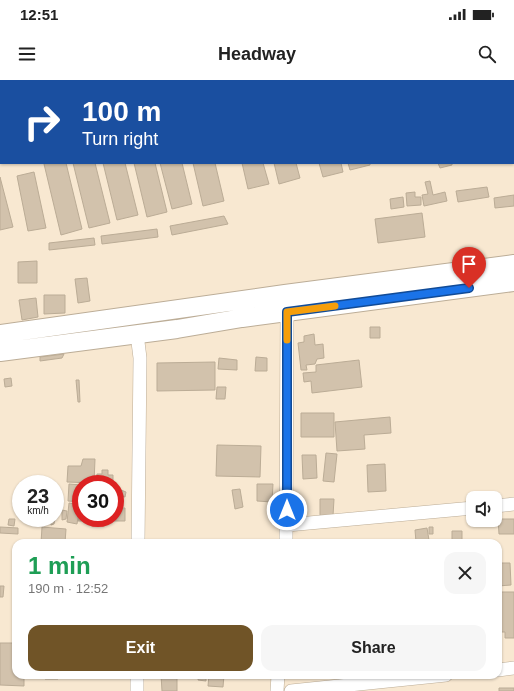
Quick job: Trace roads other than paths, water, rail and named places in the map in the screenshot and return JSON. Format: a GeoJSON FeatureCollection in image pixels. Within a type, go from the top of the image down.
{"type":"FeatureCollection","features":[{"type":"Feature","properties":{"kind":"street"},"geometry":{"type":"LineString","coordinates":[[0,352],[137,334],[240,310],[285,294],[514,264]]}},
{"type":"Feature","properties":{"kind":"street"},"geometry":{"type":"LineString","coordinates":[[0,334],[240,310],[287,312],[514,282]]}},
{"type":"Feature","properties":{"kind":"street"},"geometry":{"type":"LineString","coordinates":[[286,539],[287,312]]}},
{"type":"Feature","properties":{"kind":"street"},"geometry":{"type":"LineString","coordinates":[[137,334],[140,358],[138,539]]}},
{"type":"Feature","properties":{"kind":"street"},"geometry":{"type":"LineString","coordinates":[[502,505],[514,504]]}},
{"type":"Feature","properties":{"kind":"street"},"geometry":{"type":"LineString","coordinates":[[287,525],[466,509]]}},
{"type":"Feature","properties":{"kind":"street"},"geometry":{"type":"LineString","coordinates":[[502,670],[514,668]]}},
{"type":"Feature","properties":{"kind":"street"},"geometry":{"type":"LineString","coordinates":[[137,679],[137,691]]}},
{"type":"Feature","properties":{"kind":"street"},"geometry":{"type":"LineString","coordinates":[[277,691],[278,679]]}},
{"type":"Feature","properties":{"kind":"street"},"geometry":{"type":"LineString","coordinates":[[291,691],[407,679]]}}]}
